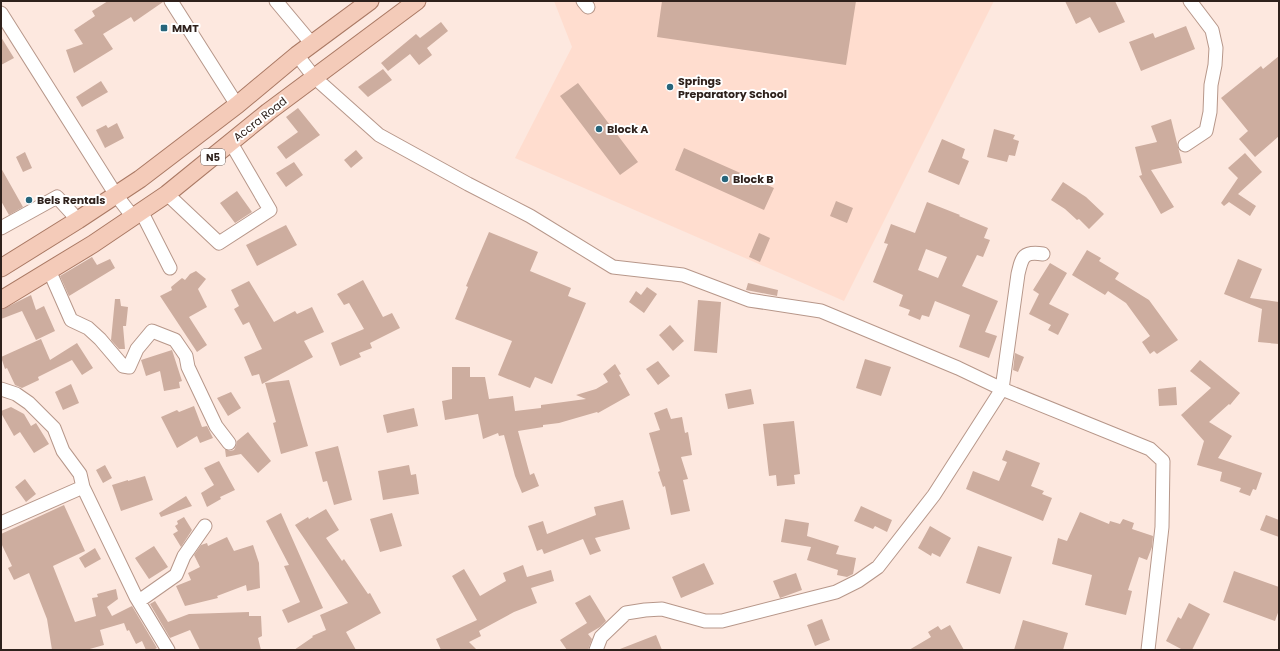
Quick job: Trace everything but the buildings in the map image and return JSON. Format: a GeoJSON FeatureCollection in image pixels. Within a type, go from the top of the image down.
{"type":"FeatureCollection","features":[{"type":"Feature","properties":{"kind":"main road","name":"N5"},"geometry":{"type":"LineString","coordinates":[[2,264],[78,220],[140,179],[237,105],[297,55],[370,1]]}},
{"type":"Feature","properties":{"kind":"main road","name":"Accra Road"},"geometry":{"type":"LineString","coordinates":[[1,300],[167,194],[314,77],[417,1]]}},
{"type":"Feature","properties":{"kind":"street"},"geometry":{"type":"LineString","coordinates":[[171,1],[237,105]]}},
{"type":"Feature","properties":{"kind":"street"},"geometry":{"type":"LineString","coordinates":[[276,1],[312,44]]}},
{"type":"Feature","properties":{"kind":"street"},"geometry":{"type":"LineString","coordinates":[[1185,145],[1206,131],[1210,112],[1211,85],[1215,65],[1216,48],[1212,30],[1190,1]]}},
{"type":"Feature","properties":{"kind":"street"},"geometry":{"type":"LineString","coordinates":[[1,13],[116,194],[137,214],[170,268]]}},
{"type":"Feature","properties":{"kind":"street"},"geometry":{"type":"LineString","coordinates":[[297,55],[314,77],[379,136],[530,216],[613,267],[684,275],[749,300],[821,311],[944,362],[1002,390],[1150,449],[1163,461],[1162,527],[1148,650]]}},
{"type":"Feature","properties":{"kind":"street"},"geometry":{"type":"LineString","coordinates":[[167,194],[219,243],[270,210],[231,143]]}},
{"type":"Feature","properties":{"kind":"street"},"geometry":{"type":"LineString","coordinates":[[1,228],[56,197],[78,220]]}},
{"type":"Feature","properties":{"kind":"street"},"geometry":{"type":"LineString","coordinates":[[596,650],[601,637],[626,614],[645,610],[662,609],[705,621],[722,622],[836,592],[858,581],[878,567],[934,495],[1002,390],[1018,274],[1022,259],[1032,252],[1043,254]]}},
{"type":"Feature","properties":{"kind":"street"},"geometry":{"type":"LineString","coordinates":[[49,270],[71,320],[88,328],[100,339],[123,366],[129,367],[137,349],[152,331],[175,340],[186,356],[188,367],[216,426],[230,443]]}},
{"type":"Feature","properties":{"kind":"street"},"geometry":{"type":"LineString","coordinates":[[1,389],[16,394],[29,403],[54,428],[63,452],[80,474],[83,487],[139,601],[168,650]]}},
{"type":"Feature","properties":{"kind":"street"},"geometry":{"type":"LineString","coordinates":[[1,524],[83,487]]}},
{"type":"Feature","properties":{"kind":"street"},"geometry":{"type":"LineString","coordinates":[[139,601],[176,575],[184,556],[205,526]]}},
{"type":"Feature","properties":{"kind":"shaded area"},"geometry":{"type":"Polygon","coordinates":[[[554,1],[994,1],[844,301],[515,158],[572,47],[554,1]]]}},
{"type":"Feature","properties":{"kind":"place","name":"MMT"},"geometry":{"type":"Point","coordinates":[164,28]}},
{"type":"Feature","properties":{"kind":"place","name":"Springs Preparatory School"},"geometry":{"type":"Point","coordinates":[670,87]}},
{"type":"Feature","properties":{"kind":"place","name":"Block A"},"geometry":{"type":"Point","coordinates":[599,129]}},
{"type":"Feature","properties":{"kind":"place","name":"Block B"},"geometry":{"type":"Point","coordinates":[725,179]}},
{"type":"Feature","properties":{"kind":"place","name":"Bels Rentals"},"geometry":{"type":"Point","coordinates":[29,200]}}]}
